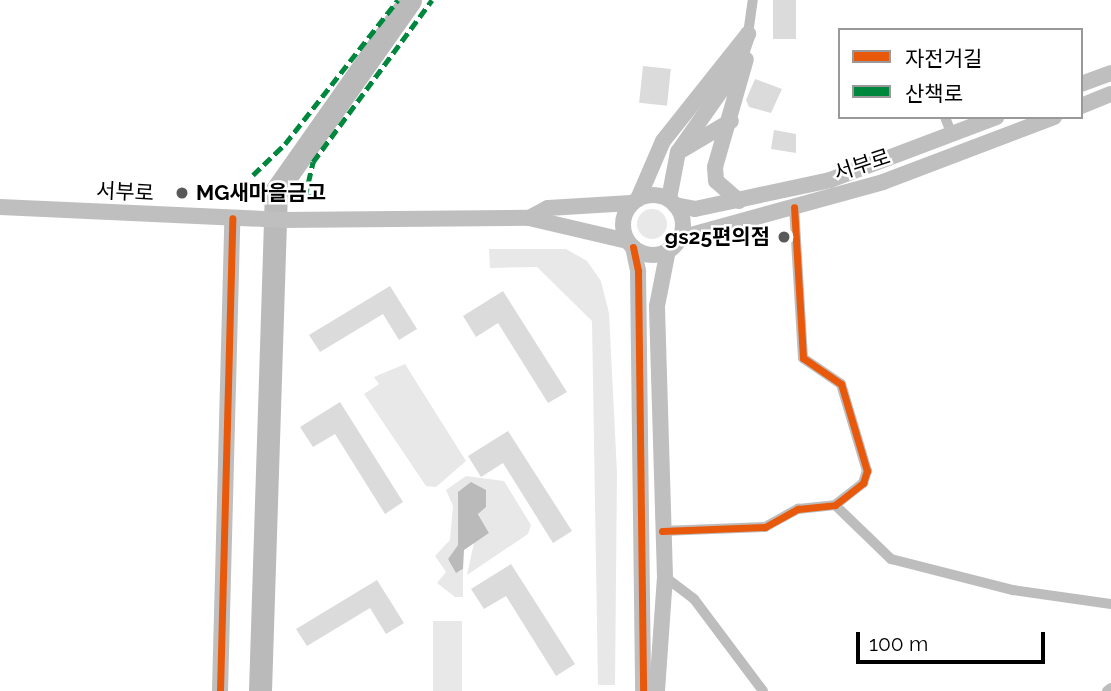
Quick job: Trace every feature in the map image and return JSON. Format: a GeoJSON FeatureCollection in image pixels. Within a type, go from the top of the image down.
{"type":"FeatureCollection","features":[{"type":"Feature","properties":{"kind":"street"},"geometry":{"type":"LineString","coordinates":[[739,201],[716,181],[715,167],[731,121],[748,41],[753,0]]}},
{"type":"Feature","properties":{"kind":"street"},"geometry":{"type":"LineString","coordinates":[[657,691],[665,577],[657,306],[668,250],[680,238],[682,219],[672,202],[678,152],[748,41]]}},
{"type":"Feature","properties":{"kind":"street"},"geometry":{"type":"LineString","coordinates":[[643,691],[638,284],[624,217],[635,201],[663,141],[748,41]]}},
{"type":"Feature","properties":{"kind":"street"},"geometry":{"type":"LineString","coordinates":[[1083,83],[1111,73]]}},
{"type":"Feature","properties":{"kind":"street"},"geometry":{"type":"LineString","coordinates":[[1083,105],[1111,94]]}},
{"type":"Feature","properties":{"kind":"street"},"geometry":{"type":"LineString","coordinates":[[946,119],[952,135]]}},
{"type":"Feature","properties":{"kind":"street","name":"서부로"},"geometry":{"type":"LineString","coordinates":[[672,202],[695,209],[830,180],[992,119]]}},
{"type":"Feature","properties":{"kind":"street","name":"서부로"},"geometry":{"type":"LineString","coordinates":[[680,238],[883,182],[1049,119]]}},
{"type":"Feature","properties":{"kind":"street"},"geometry":{"type":"LineString","coordinates":[[678,152],[731,121]]}},
{"type":"Feature","properties":{"kind":"street"},"geometry":{"type":"LineString","coordinates":[[529,218],[548,208],[635,201],[653,195],[672,202]]}},
{"type":"Feature","properties":{"kind":"street","name":"서부로"},"geometry":{"type":"LineString","coordinates":[[0,207],[281,220],[529,218]]}},
{"type":"Feature","properties":{"kind":"street"},"geometry":{"type":"LineString","coordinates":[[662,531],[765,527],[798,509],[835,505],[863,483],[867,471],[841,384],[803,358],[794,208]]}},
{"type":"Feature","properties":{"kind":"street"},"geometry":{"type":"LineString","coordinates":[[220,691],[232,218]]}},
{"type":"Feature","properties":{"kind":"street"},"geometry":{"type":"LineString","coordinates":[[529,218],[630,244],[647,254],[668,250]]}},
{"type":"Feature","properties":{"kind":"street"},"geometry":{"type":"LineString","coordinates":[[835,505],[891,559],[1013,590],[1111,604]]}},
{"type":"Feature","properties":{"kind":"street"},"geometry":{"type":"LineString","coordinates":[[665,577],[694,599],[763,691]]}},
{"type":"Feature","properties":{"kind":"shaded area"},"geometry":{"type":"Polygon","coordinates":[[[652,209],[663,213],[667,224],[663,235],[652,239],[641,235],[637,224],[641,213],[652,209]]]}},
{"type":"Feature","properties":{"kind":"shaded area"},"geometry":{"type":"Polygon","coordinates":[[[489,249],[566,249],[587,261],[601,281],[609,313],[617,473],[615,685],[598,685],[592,321],[537,267],[490,268],[489,249]]]}},
{"type":"Feature","properties":{"kind":"shaded area"},"geometry":{"type":"Polygon","coordinates":[[[405,364],[466,461],[436,487],[426,486],[364,394],[379,384],[374,377],[405,364]]]}},
{"type":"Feature","properties":{"kind":"shaded area"},"geometry":{"type":"Polygon","coordinates":[[[466,476],[504,481],[531,525],[528,534],[467,575],[474,543],[489,533],[478,513],[486,507],[486,490],[458,492],[458,545],[448,559],[459,572],[463,569],[463,597],[455,597],[437,583],[446,572],[435,556],[450,540],[453,506],[446,490],[466,476]]]}},
{"type":"Feature","properties":{"kind":"shaded area"},"geometry":{"type":"Polygon","coordinates":[[[471,482],[486,490],[486,507],[478,514],[489,533],[464,550],[463,569],[456,573],[448,559],[458,545],[458,492],[471,482]]]}},
{"type":"Feature","properties":{"kind":"shaded area"},"geometry":{"type":"Polygon","coordinates":[[[433,621],[462,621],[462,691],[433,691],[433,621]]]}},
{"type":"Feature","properties":{"kind":"building"},"geometry":{"type":"Polygon","coordinates":[[[773,0],[796,0],[796,39],[773,39],[773,0]]]}},
{"type":"Feature","properties":{"kind":"building"},"geometry":{"type":"Polygon","coordinates":[[[643,66],[671,69],[667,106],[639,103],[643,66]]]}},
{"type":"Feature","properties":{"kind":"building"},"geometry":{"type":"Polygon","coordinates":[[[755,79],[782,89],[771,113],[749,107],[746,100],[755,79]]]}},
{"type":"Feature","properties":{"kind":"building"},"geometry":{"type":"Polygon","coordinates":[[[774,130],[796,134],[796,153],[771,149],[774,130]]]}},
{"type":"Feature","properties":{"kind":"building"},"geometry":{"type":"Polygon","coordinates":[[[390,286],[417,329],[399,340],[383,314],[320,352],[309,335],[390,286]]]}},
{"type":"Feature","properties":{"kind":"building"},"geometry":{"type":"Polygon","coordinates":[[[503,291],[567,392],[548,403],[498,323],[476,337],[463,316],[503,291]]]}},
{"type":"Feature","properties":{"kind":"building"},"geometry":{"type":"Polygon","coordinates":[[[340,402],[403,502],[385,514],[335,434],[313,447],[300,427],[340,402]]]}},
{"type":"Feature","properties":{"kind":"building"},"geometry":{"type":"Polygon","coordinates":[[[508,431],[572,531],[553,543],[503,463],[481,477],[468,456],[508,431]]]}},
{"type":"Feature","properties":{"kind":"building"},"geometry":{"type":"Polygon","coordinates":[[[511,564],[575,664],[556,676],[506,596],[484,609],[471,589],[511,564]]]}},
{"type":"Feature","properties":{"kind":"building"},"geometry":{"type":"Polygon","coordinates":[[[377,580],[404,623],[386,634],[370,608],[307,646],[296,629],[377,580]]]}},
{"type":"Feature","properties":{"kind":"waterway"},"geometry":{"type":"LineString","coordinates":[[260,691],[276,191],[410,0]]}},
{"type":"Feature","properties":{"kind":"marked path"},"geometry":{"type":"LineString","coordinates":[[253,175],[285,144],[398,0]]}},
{"type":"Feature","properties":{"kind":"marked path"},"geometry":{"type":"LineString","coordinates":[[316,195],[305,197],[313,162],[432,0]]}},
{"type":"Feature","properties":{"kind":"cycle path"},"geometry":{"type":"LineString","coordinates":[[662,531],[765,527],[798,509],[835,505],[863,483],[867,471],[841,384],[803,358],[794,207]]}},
{"type":"Feature","properties":{"kind":"cycle path"},"geometry":{"type":"LineString","coordinates":[[220,691],[232,218]]}},
{"type":"Feature","properties":{"kind":"cycle path"},"geometry":{"type":"LineString","coordinates":[[633,247],[638,271],[643,691]]}},
{"type":"Feature","properties":{"kind":"place","name":"MG새마을금고"},"geometry":{"type":"Point","coordinates":[182,193]}},
{"type":"Feature","properties":{"kind":"place","name":"gs25편의점"},"geometry":{"type":"Point","coordinates":[784,237]}}]}
